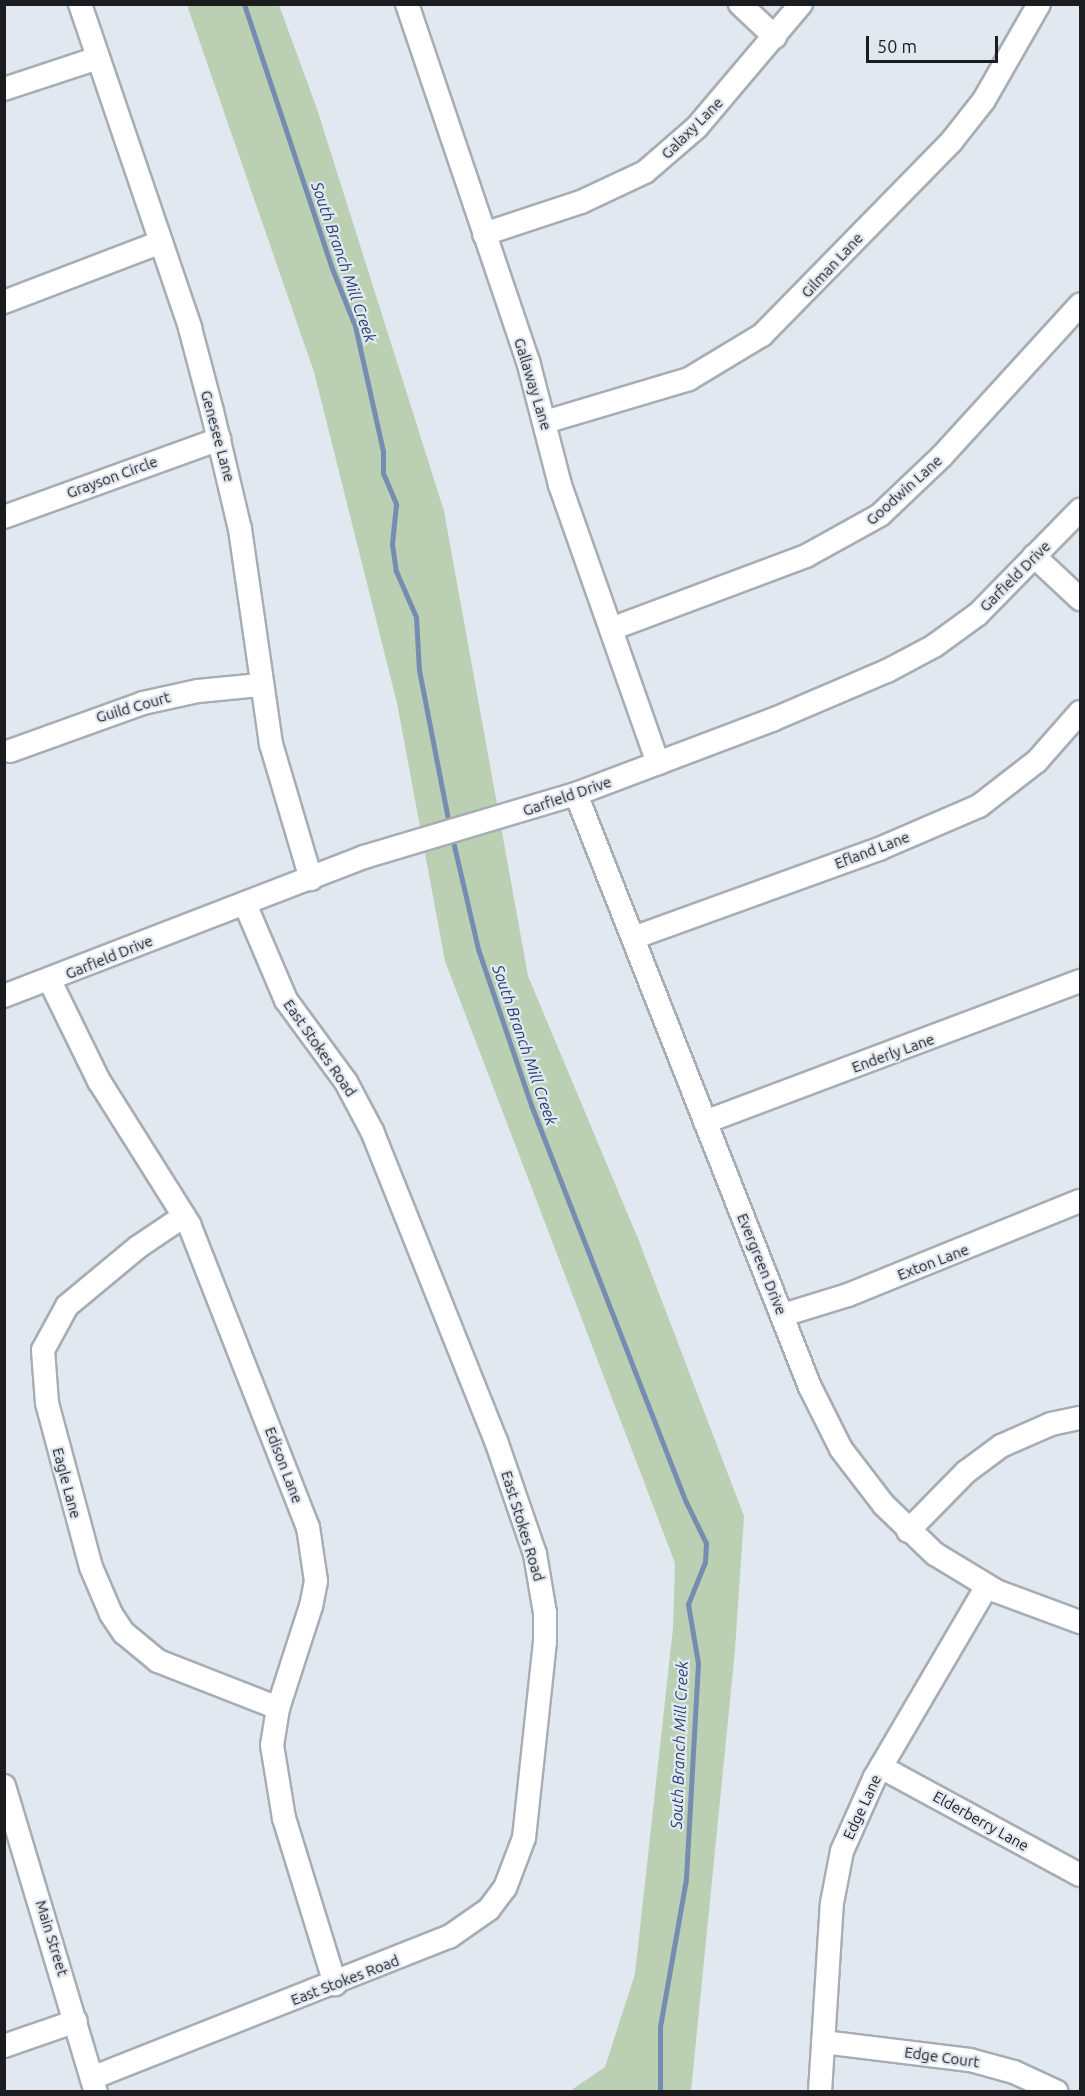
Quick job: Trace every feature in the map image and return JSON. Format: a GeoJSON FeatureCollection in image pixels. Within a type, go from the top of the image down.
{"type":"FeatureCollection","features":[{"type":"Feature","properties":{"kind":"street","name":"Genesee Lane"},"geometry":{"type":"LineString","coordinates":[[80,4],[190,328],[219,438],[242,540],[260,685],[283,793],[311,879]]}},
{"type":"Feature","properties":{"kind":"street","name":"Gallaway Lane"},"geometry":{"type":"LineString","coordinates":[[407,4],[545,422],[560,485],[658,763]]}},
{"type":"Feature","properties":{"kind":"street"},"geometry":{"type":"LineString","coordinates":[[740,4],[775,36]]}},
{"type":"Feature","properties":{"kind":"street","name":"Galaxy Lane"},"geometry":{"type":"LineString","coordinates":[[484,234],[589,199],[645,172],[697,127],[801,4]]}},
{"type":"Feature","properties":{"kind":"street","name":"Gilman Lane"},"geometry":{"type":"LineString","coordinates":[[545,422],[689,379],[762,335],[951,142],[984,100],[1039,4]]}},
{"type":"Feature","properties":{"kind":"street"},"geometry":{"type":"LineString","coordinates":[[4,89],[98,58]]}},
{"type":"Feature","properties":{"kind":"street"},"geometry":{"type":"LineString","coordinates":[[4,302],[161,243]]}},
{"type":"Feature","properties":{"kind":"street","name":"Goodwin Lane"},"geometry":{"type":"LineString","coordinates":[[611,629],[806,556],[880,515],[942,456],[1080,305]]}},
{"type":"Feature","properties":{"kind":"street","name":"Grayson Circle"},"geometry":{"type":"LineString","coordinates":[[4,517],[219,438]]}},
{"type":"Feature","properties":{"kind":"street","name":"Garfield Drive"},"geometry":{"type":"LineString","coordinates":[[4,996],[50,981],[364,857],[493,821],[576,794],[772,720],[934,646],[978,614],[1080,510]]}},
{"type":"Feature","properties":{"kind":"street"},"geometry":{"type":"LineString","coordinates":[[1034,556],[1080,599]]}},
{"type":"Feature","properties":{"kind":"street","name":"Guild Court"},"geometry":{"type":"LineString","coordinates":[[10,751],[134,705],[198,691],[260,685]]}},
{"type":"Feature","properties":{"kind":"street","name":"Efland Lane"},"geometry":{"type":"LineString","coordinates":[[633,938],[879,849],[979,806],[1037,761],[1080,711]]}},
{"type":"Feature","properties":{"kind":"street","name":"Evergreen Drive"},"geometry":{"type":"LineString","coordinates":[[576,794],[810,1387],[842,1449],[908,1530],[935,1554],[987,1586],[1080,1622]]}},
{"type":"Feature","properties":{"kind":"street","name":"East Stokes Road"},"geometry":{"type":"LineString","coordinates":[[94,2085],[456,1933],[489,1909],[505,1888],[524,1838],[545,1613],[535,1554],[516,1497],[397,1188],[356,1099],[276,981],[245,903]]}},
{"type":"Feature","properties":{"kind":"street","name":"Edison Lane"},"geometry":{"type":"LineString","coordinates":[[50,981],[99,1082],[184,1216],[220,1297],[308,1527],[315,1554],[311,1606],[278,1708],[272,1745],[277,1794],[335,1984]]}},
{"type":"Feature","properties":{"kind":"street","name":"Enderly Lane"},"geometry":{"type":"LineString","coordinates":[[705,1122],[1080,981]]}},
{"type":"Feature","properties":{"kind":"street","name":"Exton Lane"},"geometry":{"type":"LineString","coordinates":[[783,1315],[848,1295],[1080,1201]]}},
{"type":"Feature","properties":{"kind":"street","name":"Eagle Lane"},"geometry":{"type":"LineString","coordinates":[[184,1216],[138,1247],[66,1306],[43,1350],[47,1403],[91,1567],[111,1614],[124,1633],[158,1661],[278,1708]]}},
{"type":"Feature","properties":{"kind":"street"},"geometry":{"type":"LineString","coordinates":[[908,1530],[966,1472],[1001,1446],[1051,1424],[1080,1418]]}},
{"type":"Feature","properties":{"kind":"street","name":"Edge Lane"},"geometry":{"type":"LineString","coordinates":[[820,2091],[837,1877],[851,1826],[881,1767],[987,1586]]}},
{"type":"Feature","properties":{"kind":"street","name":"Elderberry Lane"},"geometry":{"type":"LineString","coordinates":[[881,1767],[1080,1875]]}},
{"type":"Feature","properties":{"kind":"street","name":"Main Street"},"geometry":{"type":"LineString","coordinates":[[4,1786],[94,2085]]}},
{"type":"Feature","properties":{"kind":"street"},"geometry":{"type":"LineString","coordinates":[[4,2046],[76,2021]]}},
{"type":"Feature","properties":{"kind":"street","name":"Edge Court"},"geometry":{"type":"LineString","coordinates":[[823,2042],[970,2060],[1014,2072],[1057,2091]]}},
{"type":"Feature","properties":{"kind":"green space"},"geometry":{"type":"Polygon","coordinates":[[[187,5],[279,5],[317,109],[444,511],[528,976],[639,1241],[744,1516],[735,1650],[691,2091],[570,2091],[605,2067],[635,1974],[673,1628],[675,1563],[445,961],[397,703],[314,372],[187,5]]]}},
{"type":"Feature","properties":{"kind":"waterway","name":"South Branch Mill Creek"},"geometry":{"type":"LineString","coordinates":[[244,4],[331,266],[355,326],[383,451],[383,473],[396,504],[392,544],[396,571],[416,617],[419,670],[449,825]]}},
{"type":"Feature","properties":{"kind":"waterway","name":"South Branch Mill Creek"},"geometry":{"type":"LineString","coordinates":[[452,837],[478,949],[531,1105],[686,1502],[706,1543],[705,1562],[688,1604],[698,1663],[686,1879],[660,2026],[660,2092]]}}]}
